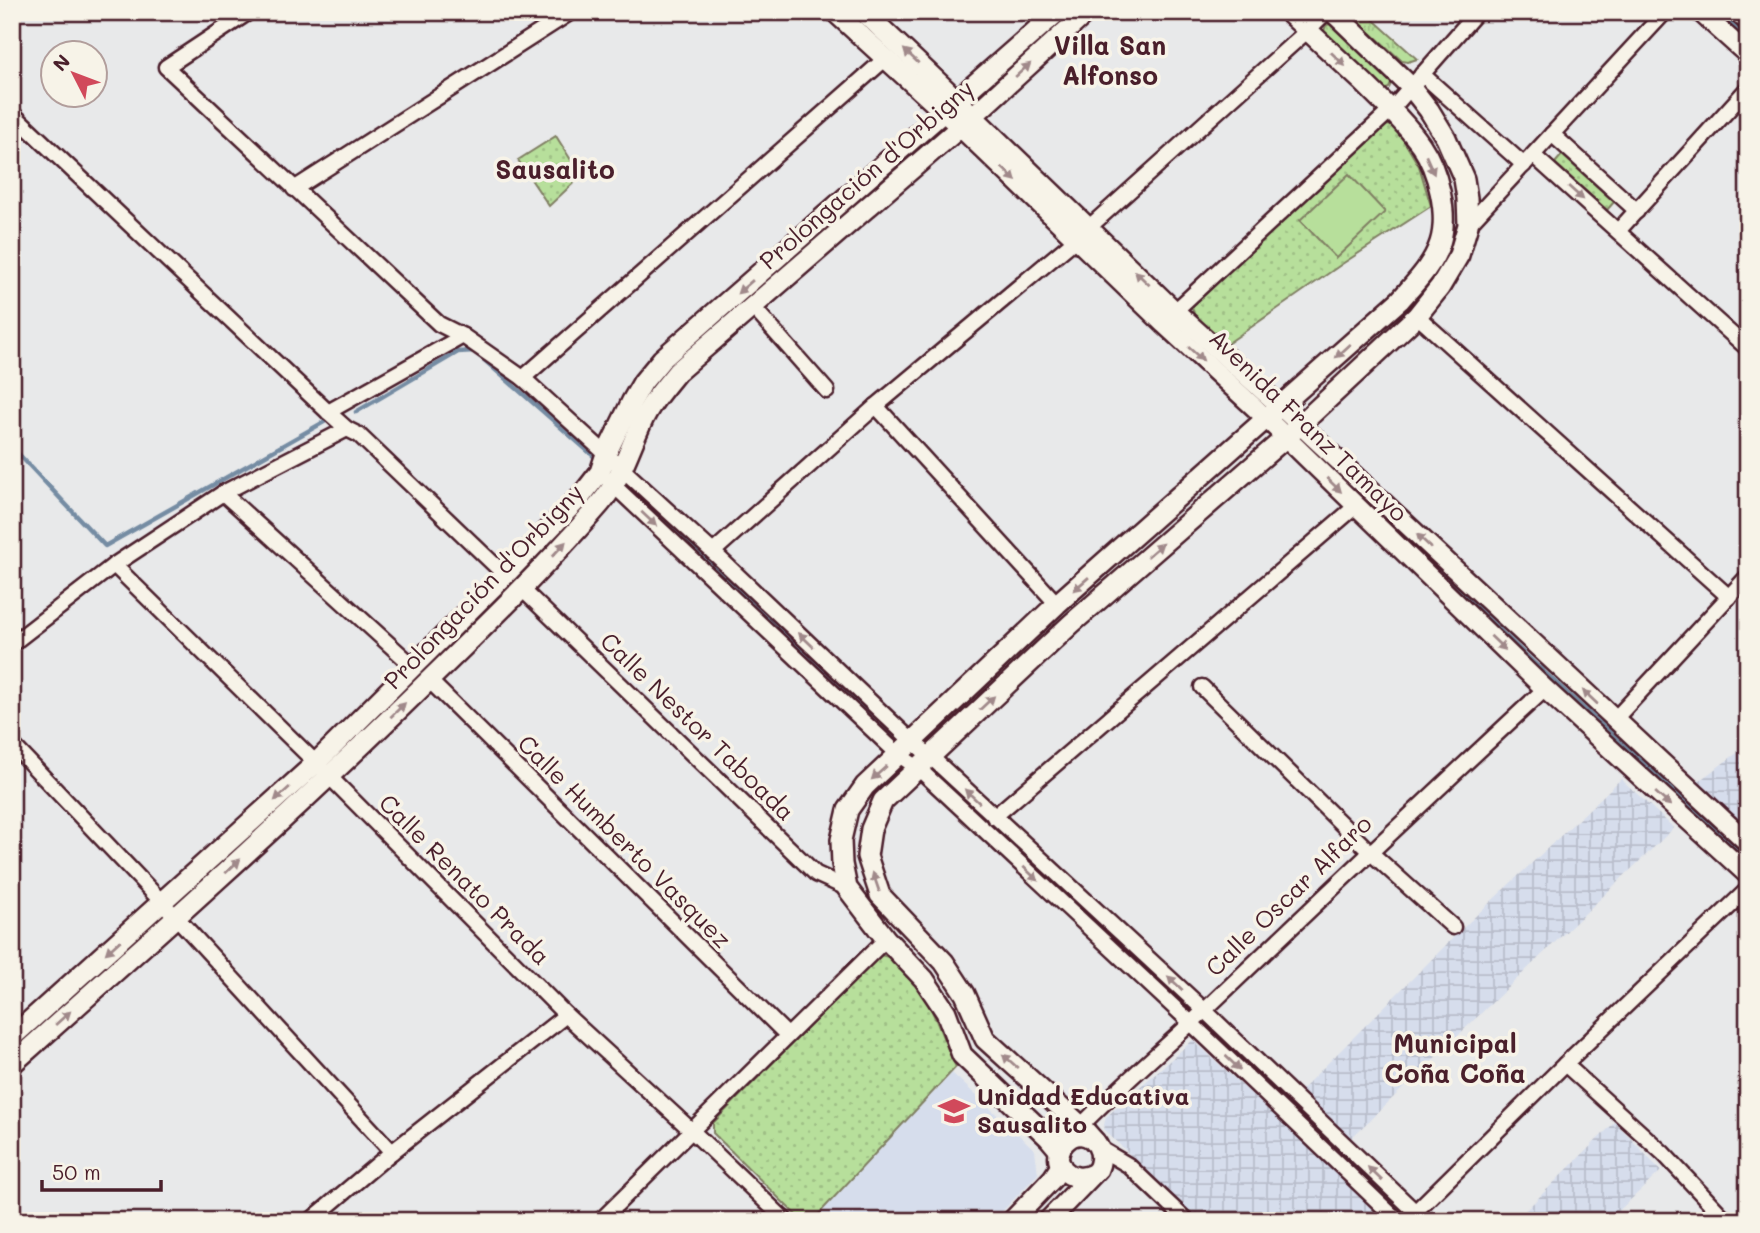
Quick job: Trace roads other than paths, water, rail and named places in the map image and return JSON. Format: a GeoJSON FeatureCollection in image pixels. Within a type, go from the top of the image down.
{"type":"FeatureCollection","features":[{"type":"Feature","properties":{"kind":"main road","name":"Avenida Franz Tamayo"},"geometry":{"type":"LineString","coordinates":[[835,12],[885,60],[951,107]]}},
{"type":"Feature","properties":{"kind":"main road","name":"Avenida Franz Tamayo"},"geometry":{"type":"LineString","coordinates":[[864,12],[967,122]]}},
{"type":"Feature","properties":{"kind":"main road","name":"Prolongación d'Orbigny"},"geometry":{"type":"LineString","coordinates":[[12,1064],[177,918],[323,770],[413,666],[582,495],[603,463],[643,382],[662,359],[1057,12]]}},
{"type":"Feature","properties":{"kind":"main road","name":"Prolongación d'Orbigny"},"geometry":{"type":"LineString","coordinates":[[12,1037],[162,903],[429,680],[522,589],[601,503],[618,478],[642,422],[677,372],[967,122],[1087,12]]}},
{"type":"Feature","properties":{"kind":"main road"},"geometry":{"type":"LineString","coordinates":[[1048,1221],[1101,1162],[1097,1145],[1067,1146],[1049,1138],[962,1055],[946,1012],[924,979],[886,939],[847,888],[841,840],[848,810],[865,786],[1057,604],[1400,300],[1431,262],[1440,244],[1443,226],[1442,201],[1435,174],[1422,146],[1391,110],[1288,12]]}},
{"type":"Feature","properties":{"kind":"main road"},"geometry":{"type":"LineString","coordinates":[[1095,1171],[1081,1178],[1064,1171],[1067,1146],[985,1039],[965,993],[944,962],[880,895],[867,856],[871,829],[883,802],[924,762],[1071,624],[1293,431],[1417,316],[1440,287],[1459,255],[1468,225],[1464,178],[1456,157],[1429,110],[1416,80],[1333,12]]}},
{"type":"Feature","properties":{"kind":"main road"},"geometry":{"type":"LineString","coordinates":[[1738,12],[1748,21]]}},
{"type":"Feature","properties":{"kind":"main road","name":"Calle Oscar Alfaro"},"geometry":{"type":"LineString","coordinates":[[1012,1221],[1053,1178],[1067,1146]]}},
{"type":"Feature","properties":{"kind":"street"},"geometry":{"type":"LineString","coordinates":[[249,12],[166,67],[439,324],[463,336],[523,378],[618,478],[906,748],[994,817],[1204,1010],[1420,1216],[1565,1064],[1748,889]]}},
{"type":"Feature","properties":{"kind":"street"},"geometry":{"type":"LineString","coordinates":[[294,189],[571,12]]}},
{"type":"Feature","properties":{"kind":"street"},"geometry":{"type":"LineString","coordinates":[[713,552],[876,406],[1082,233],[1326,12]]}},
{"type":"Feature","properties":{"kind":"street"},"geometry":{"type":"LineString","coordinates":[[1169,317],[1391,110],[1477,12]]}},
{"type":"Feature","properties":{"kind":"street"},"geometry":{"type":"LineString","coordinates":[[1468,225],[1665,12]]}},
{"type":"Feature","properties":{"kind":"street"},"geometry":{"type":"LineString","coordinates":[[1700,12],[1748,55]]}},
{"type":"Feature","properties":{"kind":"street"},"geometry":{"type":"LineString","coordinates":[[523,378],[885,60]]}},
{"type":"Feature","properties":{"kind":"street"},"geometry":{"type":"LineString","coordinates":[[1416,80],[1529,160],[1618,231],[1748,349]]}},
{"type":"Feature","properties":{"kind":"street"},"geometry":{"type":"LineString","coordinates":[[1618,231],[1748,88]]}},
{"type":"Feature","properties":{"kind":"street"},"geometry":{"type":"LineString","coordinates":[[12,113],[328,412],[347,429],[359,435],[505,575]]}},
{"type":"Feature","properties":{"kind":"street","name":"Avenida Franz Tamayo"},"geometry":{"type":"LineString","coordinates":[[967,122],[1169,317],[1748,843]]}},
{"type":"Feature","properties":{"kind":"street"},"geometry":{"type":"LineString","coordinates":[[1552,134],[1637,211]]}},
{"type":"Feature","properties":{"kind":"street"},"geometry":{"type":"LineString","coordinates":[[752,306],[827,391]]}},
{"type":"Feature","properties":{"kind":"street"},"geometry":{"type":"LineString","coordinates":[[1417,316],[1729,597]]}},
{"type":"Feature","properties":{"kind":"street"},"geometry":{"type":"LineString","coordinates":[[328,412],[463,336]]}},
{"type":"Feature","properties":{"kind":"street"},"geometry":{"type":"LineString","coordinates":[[876,406],[1057,604]]}},
{"type":"Feature","properties":{"kind":"street"},"geometry":{"type":"LineString","coordinates":[[12,644],[114,565],[223,493],[347,429]]}},
{"type":"Feature","properties":{"kind":"street","name":"Avenida Franz Tamayo"},"geometry":{"type":"LineString","coordinates":[[1293,431],[1356,506],[1545,689],[1748,875]]}},
{"type":"Feature","properties":{"kind":"street"},"geometry":{"type":"LineString","coordinates":[[618,478],[713,552],[906,748]]}},
{"type":"Feature","properties":{"kind":"street"},"geometry":{"type":"LineString","coordinates":[[223,493],[413,666]]}},
{"type":"Feature","properties":{"kind":"street"},"geometry":{"type":"LineString","coordinates":[[994,817],[1356,506]]}},
{"type":"Feature","properties":{"kind":"street","name":"Calle Renato Prada"},"geometry":{"type":"LineString","coordinates":[[114,565],[323,770],[566,1015],[786,1221]]}},
{"type":"Feature","properties":{"kind":"street"},"geometry":{"type":"LineString","coordinates":[[1614,720],[1748,576]]}},
{"type":"Feature","properties":{"kind":"street","name":"Calle Nestor Taboada"},"geometry":{"type":"LineString","coordinates":[[522,589],[816,874],[847,888]]}},
{"type":"Feature","properties":{"kind":"street","name":"Calle Humberto Vasquez"},"geometry":{"type":"LineString","coordinates":[[429,680],[787,1035]]}},
{"type":"Feature","properties":{"kind":"street"},"geometry":{"type":"LineString","coordinates":[[1202,687],[1370,852],[1453,927]]}},
{"type":"Feature","properties":{"kind":"street","name":"Calle Oscar Alfaro"},"geometry":{"type":"LineString","coordinates":[[1067,1146],[1093,1112],[1545,689]]}},
{"type":"Feature","properties":{"kind":"street"},"geometry":{"type":"LineString","coordinates":[[12,744],[177,918],[391,1152]]}},
{"type":"Feature","properties":{"kind":"street"},"geometry":{"type":"LineString","coordinates":[[924,762],[1398,1221]]}},
{"type":"Feature","properties":{"kind":"street"},"geometry":{"type":"LineString","coordinates":[[600,1221],[886,939]]}},
{"type":"Feature","properties":{"kind":"street"},"geometry":{"type":"LineString","coordinates":[[310,1221],[391,1152],[566,1015]]}},
{"type":"Feature","properties":{"kind":"street"},"geometry":{"type":"LineString","coordinates":[[1565,1064],[1662,1153],[1727,1221]]}},
{"type":"Feature","properties":{"kind":"street"},"geometry":{"type":"LineString","coordinates":[[1097,1145],[1128,1165],[1187,1221]]}},
{"type":"Feature","properties":{"kind":"street"},"geometry":{"type":"LineString","coordinates":[[1095,1171],[1114,1164],[1128,1165]]}},
{"type":"Feature","properties":{"kind":"waterway"},"geometry":{"type":"LineString","coordinates":[[1718,12],[1748,39]]}},
{"type":"Feature","properties":{"kind":"waterway"},"geometry":{"type":"LineString","coordinates":[[356,412],[458,352],[474,351],[597,459]]}},
{"type":"Feature","properties":{"kind":"waterway"},"geometry":{"type":"LineString","coordinates":[[12,447],[105,546],[324,422]]}},
{"type":"Feature","properties":{"kind":"waterway"},"geometry":{"type":"LineString","coordinates":[[1303,441],[1534,663],[1748,859]]}},
{"type":"Feature","properties":{"kind":"waterway"},"geometry":{"type":"LineString","coordinates":[[626,485],[898,740]]}},
{"type":"Feature","properties":{"kind":"waterway"},"geometry":{"type":"LineString","coordinates":[[1108,930],[1191,1008]]}},
{"type":"Feature","properties":{"kind":"waterway"},"geometry":{"type":"LineString","coordinates":[[1227,1042],[1410,1221]]}},
{"type":"Feature","properties":{"kind":"place","name":"Unidad Educativa Sausalito"},"geometry":{"type":"Point","coordinates":[954,1111]}},
{"type":"Feature","properties":{"kind":"district","name":"Villa San Alfonso"},"geometry":{"type":"Point","coordinates":[1110,61]}},
{"type":"Feature","properties":{"kind":"district","name":"Sausalito"},"geometry":{"type":"Point","coordinates":[555,170]}},
{"type":"Feature","properties":{"kind":"district","name":"Municipal Coña Coña"},"geometry":{"type":"Point","coordinates":[1455,1059]}}]}
